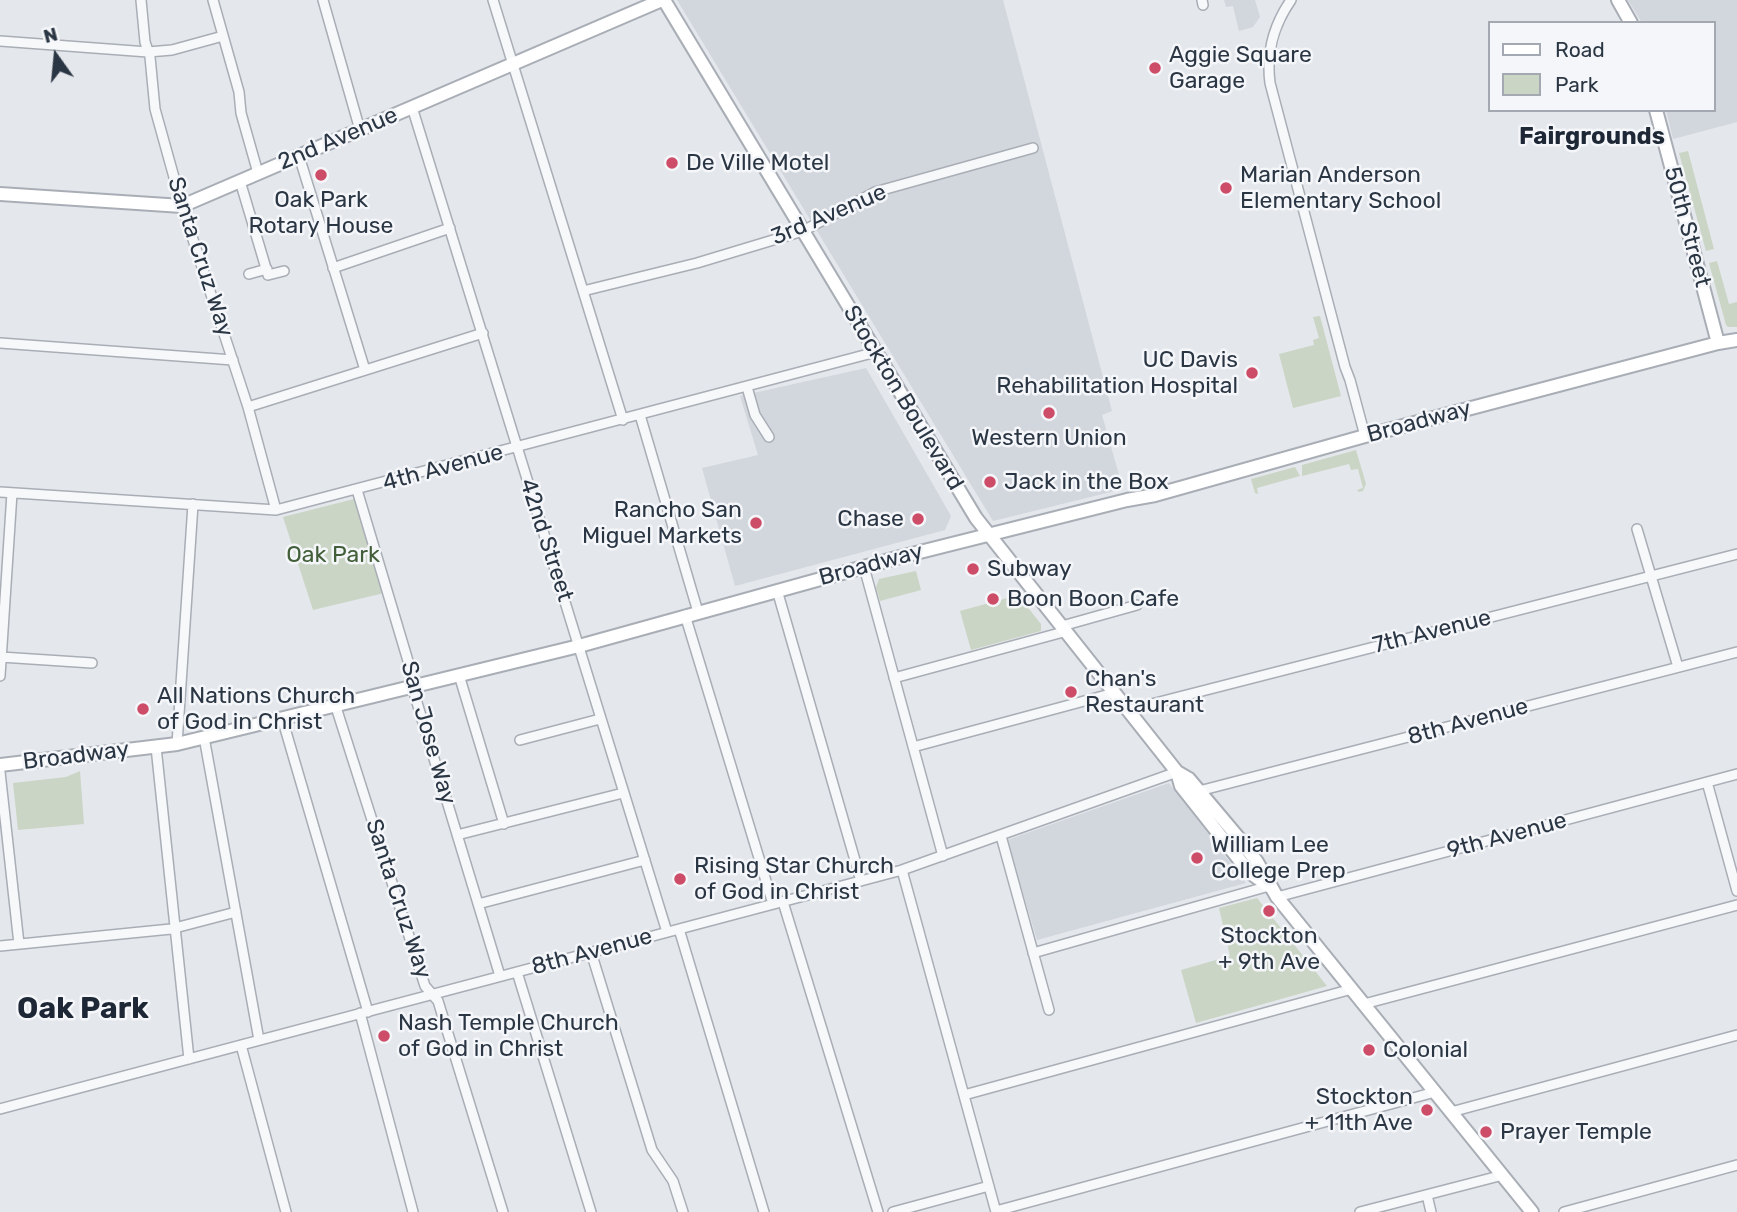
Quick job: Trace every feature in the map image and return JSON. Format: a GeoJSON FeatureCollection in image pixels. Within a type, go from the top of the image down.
{"type":"FeatureCollection","features":[{"type":"Feature","properties":{"kind":"main road","name":"2nd Avenue"},"geometry":{"type":"LineString","coordinates":[[0,194],[183,206],[663,0]]}},
{"type":"Feature","properties":{"kind":"main road","name":"Stockton Boulevard"},"geometry":{"type":"LineString","coordinates":[[663,0],[976,518],[1177,772],[1189,779],[1257,862],[1273,891],[1532,1212]]}},
{"type":"Feature","properties":{"kind":"main road"},"geometry":{"type":"LineString","coordinates":[[1618,0],[1630,21]]}},
{"type":"Feature","properties":{"kind":"main road","name":"50th Street"},"geometry":{"type":"LineString","coordinates":[[1657,112],[1718,343]]}},
{"type":"Feature","properties":{"kind":"main road","name":"Broadway"},"geometry":{"type":"LineString","coordinates":[[0,765],[177,744],[579,646],[864,567],[1155,495],[1365,436],[1737,340]]}},
{"type":"Feature","properties":{"kind":"main road","name":"Stockton Boulevard"},"geometry":{"type":"LineString","coordinates":[[1177,772],[1181,786],[1249,872],[1273,891]]}},
{"type":"Feature","properties":{"kind":"street","name":"Santa Cruz Way"},"geometry":{"type":"LineString","coordinates":[[141,0],[155,110],[248,407],[276,510]]}},
{"type":"Feature","properties":{"kind":"street"},"geometry":{"type":"LineString","coordinates":[[213,0],[258,173]]}},
{"type":"Feature","properties":{"kind":"street"},"geometry":{"type":"LineString","coordinates":[[323,0],[360,130]]}},
{"type":"Feature","properties":{"kind":"street"},"geometry":{"type":"LineString","coordinates":[[493,0],[623,420]]}},
{"type":"Feature","properties":{"kind":"street"},"geometry":{"type":"LineString","coordinates":[[1292,0],[1279,19],[1272,37],[1269,56],[1270,83],[1365,436]]}},
{"type":"Feature","properties":{"kind":"street"},"geometry":{"type":"LineString","coordinates":[[0,41],[148,52],[172,50],[223,36]]}},
{"type":"Feature","properties":{"kind":"street","name":"42nd Street"},"geometry":{"type":"LineString","coordinates":[[412,107],[667,932]]}},
{"type":"Feature","properties":{"kind":"street","name":"3rd Avenue"},"geometry":{"type":"LineString","coordinates":[[583,291],[696,263],[803,231],[861,197],[1033,148]]}},
{"type":"Feature","properties":{"kind":"street"},"geometry":{"type":"LineString","coordinates":[[299,156],[365,370]]}},
{"type":"Feature","properties":{"kind":"street"},"geometry":{"type":"LineString","coordinates":[[240,181],[268,275],[284,271]]}},
{"type":"Feature","properties":{"kind":"street"},"geometry":{"type":"LineString","coordinates":[[333,268],[450,228]]}},
{"type":"Feature","properties":{"kind":"street"},"geometry":{"type":"LineString","coordinates":[[249,274],[267,269]]}},
{"type":"Feature","properties":{"kind":"street"},"geometry":{"type":"LineString","coordinates":[[248,407],[483,333]]}},
{"type":"Feature","properties":{"kind":"street"},"geometry":{"type":"LineString","coordinates":[[0,343],[233,360]]}},
{"type":"Feature","properties":{"kind":"street","name":"4th Avenue"},"geometry":{"type":"LineString","coordinates":[[0,492],[276,510],[876,352]]}},
{"type":"Feature","properties":{"kind":"street"},"geometry":{"type":"LineString","coordinates":[[747,387],[755,415],[769,437]]}},
{"type":"Feature","properties":{"kind":"street"},"geometry":{"type":"LineString","coordinates":[[640,415],[691,613],[778,903],[878,1212]]}},
{"type":"Feature","properties":{"kind":"street","name":"San Jose Way"},"geometry":{"type":"LineString","coordinates":[[357,490],[500,976]]}},
{"type":"Feature","properties":{"kind":"street"},"geometry":{"type":"LineString","coordinates":[[0,676],[12,492]]}},
{"type":"Feature","properties":{"kind":"street"},"geometry":{"type":"LineString","coordinates":[[177,744],[192,504]]}},
{"type":"Feature","properties":{"kind":"street"},"geometry":{"type":"LineString","coordinates":[[1637,529],[1678,667]]}},
{"type":"Feature","properties":{"kind":"street","name":"7th Avenue"},"geometry":{"type":"LineString","coordinates":[[1128,710],[1737,554]]}},
{"type":"Feature","properties":{"kind":"street"},"geometry":{"type":"LineString","coordinates":[[864,567],[943,856]]}},
{"type":"Feature","properties":{"kind":"street"},"geometry":{"type":"LineString","coordinates":[[777,590],[861,881]]}},
{"type":"Feature","properties":{"kind":"street"},"geometry":{"type":"LineString","coordinates":[[894,678],[1137,605]]}},
{"type":"Feature","properties":{"kind":"street","name":"8th Avenue"},"geometry":{"type":"LineString","coordinates":[[1199,791],[1737,652]]}},
{"type":"Feature","properties":{"kind":"street"},"geometry":{"type":"LineString","coordinates":[[1,657],[92,663]]}},
{"type":"Feature","properties":{"kind":"street"},"geometry":{"type":"LineString","coordinates":[[459,675],[504,824]]}},
{"type":"Feature","properties":{"kind":"street"},"geometry":{"type":"LineString","coordinates":[[913,747],[1114,693]]}},
{"type":"Feature","properties":{"kind":"street","name":"Santa Cruz Way"},"geometry":{"type":"LineString","coordinates":[[335,704],[425,986],[438,1001],[503,1212]]}},
{"type":"Feature","properties":{"kind":"street"},"geometry":{"type":"LineString","coordinates":[[282,718],[364,1013],[412,1212]]}},
{"type":"Feature","properties":{"kind":"street"},"geometry":{"type":"LineString","coordinates":[[520,740],[600,719]]}},
{"type":"Feature","properties":{"kind":"street"},"geometry":{"type":"LineString","coordinates":[[204,737],[259,1040]]}},
{"type":"Feature","properties":{"kind":"street"},"geometry":{"type":"LineString","coordinates":[[156,747],[189,1059]]}},
{"type":"Feature","properties":{"kind":"street"},"geometry":{"type":"LineString","coordinates":[[0,772],[19,944]]}},
{"type":"Feature","properties":{"kind":"street","name":"8th Avenue"},"geometry":{"type":"LineString","coordinates":[[0,1109],[902,870],[1177,772]]}},
{"type":"Feature","properties":{"kind":"street","name":"9th Avenue"},"geometry":{"type":"LineString","coordinates":[[1033,953],[1737,774]]}},
{"type":"Feature","properties":{"kind":"street"},"geometry":{"type":"LineString","coordinates":[[1707,782],[1737,891]]}},
{"type":"Feature","properties":{"kind":"street"},"geometry":{"type":"LineString","coordinates":[[457,835],[623,793]]}},
{"type":"Feature","properties":{"kind":"street"},"geometry":{"type":"LineString","coordinates":[[1001,836],[1049,1010]]}},
{"type":"Feature","properties":{"kind":"street"},"geometry":{"type":"LineString","coordinates":[[478,904],[645,860]]}},
{"type":"Feature","properties":{"kind":"street"},"geometry":{"type":"LineString","coordinates":[[902,870],[996,1212],[1435,1091]]}},
{"type":"Feature","properties":{"kind":"street"},"geometry":{"type":"LineString","coordinates":[[1364,1004],[1737,905]]}},
{"type":"Feature","properties":{"kind":"street"},"geometry":{"type":"LineString","coordinates":[[0,946],[176,927],[236,912]]}},
{"type":"Feature","properties":{"kind":"street"},"geometry":{"type":"LineString","coordinates":[[679,929],[764,1212]]}},
{"type":"Feature","properties":{"kind":"street"},"geometry":{"type":"LineString","coordinates":[[591,952],[652,1150],[673,1181],[683,1212]]}},
{"type":"Feature","properties":{"kind":"street"},"geometry":{"type":"LineString","coordinates":[[517,972],[592,1212]]}},
{"type":"Feature","properties":{"kind":"street"},"geometry":{"type":"LineString","coordinates":[[964,1096],[1352,989]]}},
{"type":"Feature","properties":{"kind":"street"},"geometry":{"type":"LineString","coordinates":[[1451,1112],[1737,1035]]}},
{"type":"Feature","properties":{"kind":"street"},"geometry":{"type":"LineString","coordinates":[[241,1045],[286,1212]]}},
{"type":"Feature","properties":{"kind":"street"},"geometry":{"type":"LineString","coordinates":[[1563,1212],[1737,1166]]}},
{"type":"Feature","properties":{"kind":"street"},"geometry":{"type":"LineString","coordinates":[[1360,1212],[1503,1175]]}},
{"type":"Feature","properties":{"kind":"street"},"geometry":{"type":"LineString","coordinates":[[892,1212],[989,1186]]}},
{"type":"Feature","properties":{"kind":"street"},"geometry":{"type":"LineString","coordinates":[[1427,1195],[1431,1212]]}},
{"type":"Feature","properties":{"kind":"shaded area"},"geometry":{"type":"Polygon","coordinates":[[[677,0],[1003,0],[1112,411],[1102,415],[1123,489],[993,521],[677,0]]]}},
{"type":"Feature","properties":{"kind":"shaded area"},"geometry":{"type":"Polygon","coordinates":[[[1224,0],[1255,0],[1260,17],[1253,27],[1239,31],[1233,6],[1226,7],[1224,0]]]}},
{"type":"Feature","properties":{"kind":"shaded area"},"geometry":{"type":"Polygon","coordinates":[[[1628,0],[1737,0],[1737,122],[1673,139],[1666,112],[1716,112],[1716,21],[1641,21],[1628,0]]]}},
{"type":"Feature","properties":{"kind":"shaded area"},"geometry":{"type":"Polygon","coordinates":[[[866,368],[951,516],[945,530],[735,586],[702,468],[758,455],[740,396],[866,368]]]}},
{"type":"Feature","properties":{"kind":"shaded area"},"geometry":{"type":"Polygon","coordinates":[[[1169,783],[1246,883],[1037,940],[1007,840],[1169,783]]]}},
{"type":"Feature","properties":{"kind":"green space"},"geometry":{"type":"Polygon","coordinates":[[[1688,151],[1714,249],[1706,251],[1679,153],[1688,151]]]}},
{"type":"Feature","properties":{"kind":"green space"},"geometry":{"type":"Polygon","coordinates":[[[1717,261],[1729,304],[1737,302],[1737,327],[1726,325],[1709,263],[1717,261]]]}},
{"type":"Feature","properties":{"kind":"green space"},"geometry":{"type":"Polygon","coordinates":[[[1320,316],[1341,396],[1293,408],[1279,354],[1314,345],[1313,340],[1319,338],[1313,317],[1320,316]]]}},
{"type":"Feature","properties":{"kind":"green space"},"geometry":{"type":"Polygon","coordinates":[[[1356,450],[1366,484],[1363,491],[1357,490],[1363,488],[1358,469],[1351,470],[1349,464],[1302,476],[1302,465],[1356,450]]]}},
{"type":"Feature","properties":{"kind":"green space"},"geometry":{"type":"Polygon","coordinates":[[[1295,467],[1300,476],[1257,488],[1258,494],[1255,493],[1251,479],[1295,467]]]}},
{"type":"Feature","properties":{"kind":"green space","name":"Oak Park"},"geometry":{"type":"Polygon","coordinates":[[[354,499],[384,593],[313,610],[283,517],[354,499]]]}},
{"type":"Feature","properties":{"kind":"green space"},"geometry":{"type":"Polygon","coordinates":[[[916,571],[921,590],[880,601],[876,587],[879,579],[916,571]]]}},
{"type":"Feature","properties":{"kind":"green space"},"geometry":{"type":"Polygon","coordinates":[[[1018,595],[1041,624],[1041,631],[971,650],[960,611],[1018,595]]]}},
{"type":"Feature","properties":{"kind":"green space"},"geometry":{"type":"Polygon","coordinates":[[[80,771],[84,824],[18,830],[13,783],[66,777],[80,771]]]}},
{"type":"Feature","properties":{"kind":"green space"},"geometry":{"type":"Polygon","coordinates":[[[1257,898],[1327,986],[1196,1023],[1181,970],[1230,956],[1219,908],[1257,898]]]}},
{"type":"Feature","properties":{"kind":"place","name":"Aggie Square Garage"},"geometry":{"type":"Point","coordinates":[1155,68]}},
{"type":"Feature","properties":{"kind":"place","name":"De Ville Motel"},"geometry":{"type":"Point","coordinates":[672,163]}},
{"type":"Feature","properties":{"kind":"place","name":"Oak Park Rotary House"},"geometry":{"type":"Point","coordinates":[321,175]}},
{"type":"Feature","properties":{"kind":"place","name":"Marian Anderson Elementary School"},"geometry":{"type":"Point","coordinates":[1226,188]}},
{"type":"Feature","properties":{"kind":"place","name":"UC Davis Rehabilitation Hospital"},"geometry":{"type":"Point","coordinates":[1252,373]}},
{"type":"Feature","properties":{"kind":"place","name":"Western Union"},"geometry":{"type":"Point","coordinates":[1049,413]}},
{"type":"Feature","properties":{"kind":"place","name":"Jack in the Box"},"geometry":{"type":"Point","coordinates":[990,482]}},
{"type":"Feature","properties":{"kind":"place","name":"Chase"},"geometry":{"type":"Point","coordinates":[918,519]}},
{"type":"Feature","properties":{"kind":"place","name":"Rancho San Miguel Markets"},"geometry":{"type":"Point","coordinates":[756,523]}},
{"type":"Feature","properties":{"kind":"place","name":"Subway"},"geometry":{"type":"Point","coordinates":[973,569]}},
{"type":"Feature","properties":{"kind":"place","name":"Boon Boon Cafe"},"geometry":{"type":"Point","coordinates":[993,599]}},
{"type":"Feature","properties":{"kind":"place","name":"Chan's Restaurant"},"geometry":{"type":"Point","coordinates":[1071,692]}},
{"type":"Feature","properties":{"kind":"place","name":"All Nations Church of God in Christ"},"geometry":{"type":"Point","coordinates":[143,709]}},
{"type":"Feature","properties":{"kind":"place","name":"William Lee College Prep"},"geometry":{"type":"Point","coordinates":[1197,858]}},
{"type":"Feature","properties":{"kind":"place","name":"Rising Star Church of God in Christ"},"geometry":{"type":"Point","coordinates":[680,879]}},
{"type":"Feature","properties":{"kind":"place","name":"Stockton + 9th Ave"},"geometry":{"type":"Point","coordinates":[1269,911]}},
{"type":"Feature","properties":{"kind":"place","name":"Nash Temple Church of God in Christ"},"geometry":{"type":"Point","coordinates":[384,1036]}},
{"type":"Feature","properties":{"kind":"place","name":"Colonial"},"geometry":{"type":"Point","coordinates":[1369,1050]}},
{"type":"Feature","properties":{"kind":"place","name":"Stockton + 11th Ave"},"geometry":{"type":"Point","coordinates":[1427,1110]}},
{"type":"Feature","properties":{"kind":"place","name":"Prayer Temple"},"geometry":{"type":"Point","coordinates":[1486,1132]}},
{"type":"Feature","properties":{"kind":"district","name":"Fairgrounds"},"geometry":{"type":"Point","coordinates":[1592,137]}},
{"type":"Feature","properties":{"kind":"district","name":"Oak Park"},"geometry":{"type":"Point","coordinates":[83,1009]}}]}
